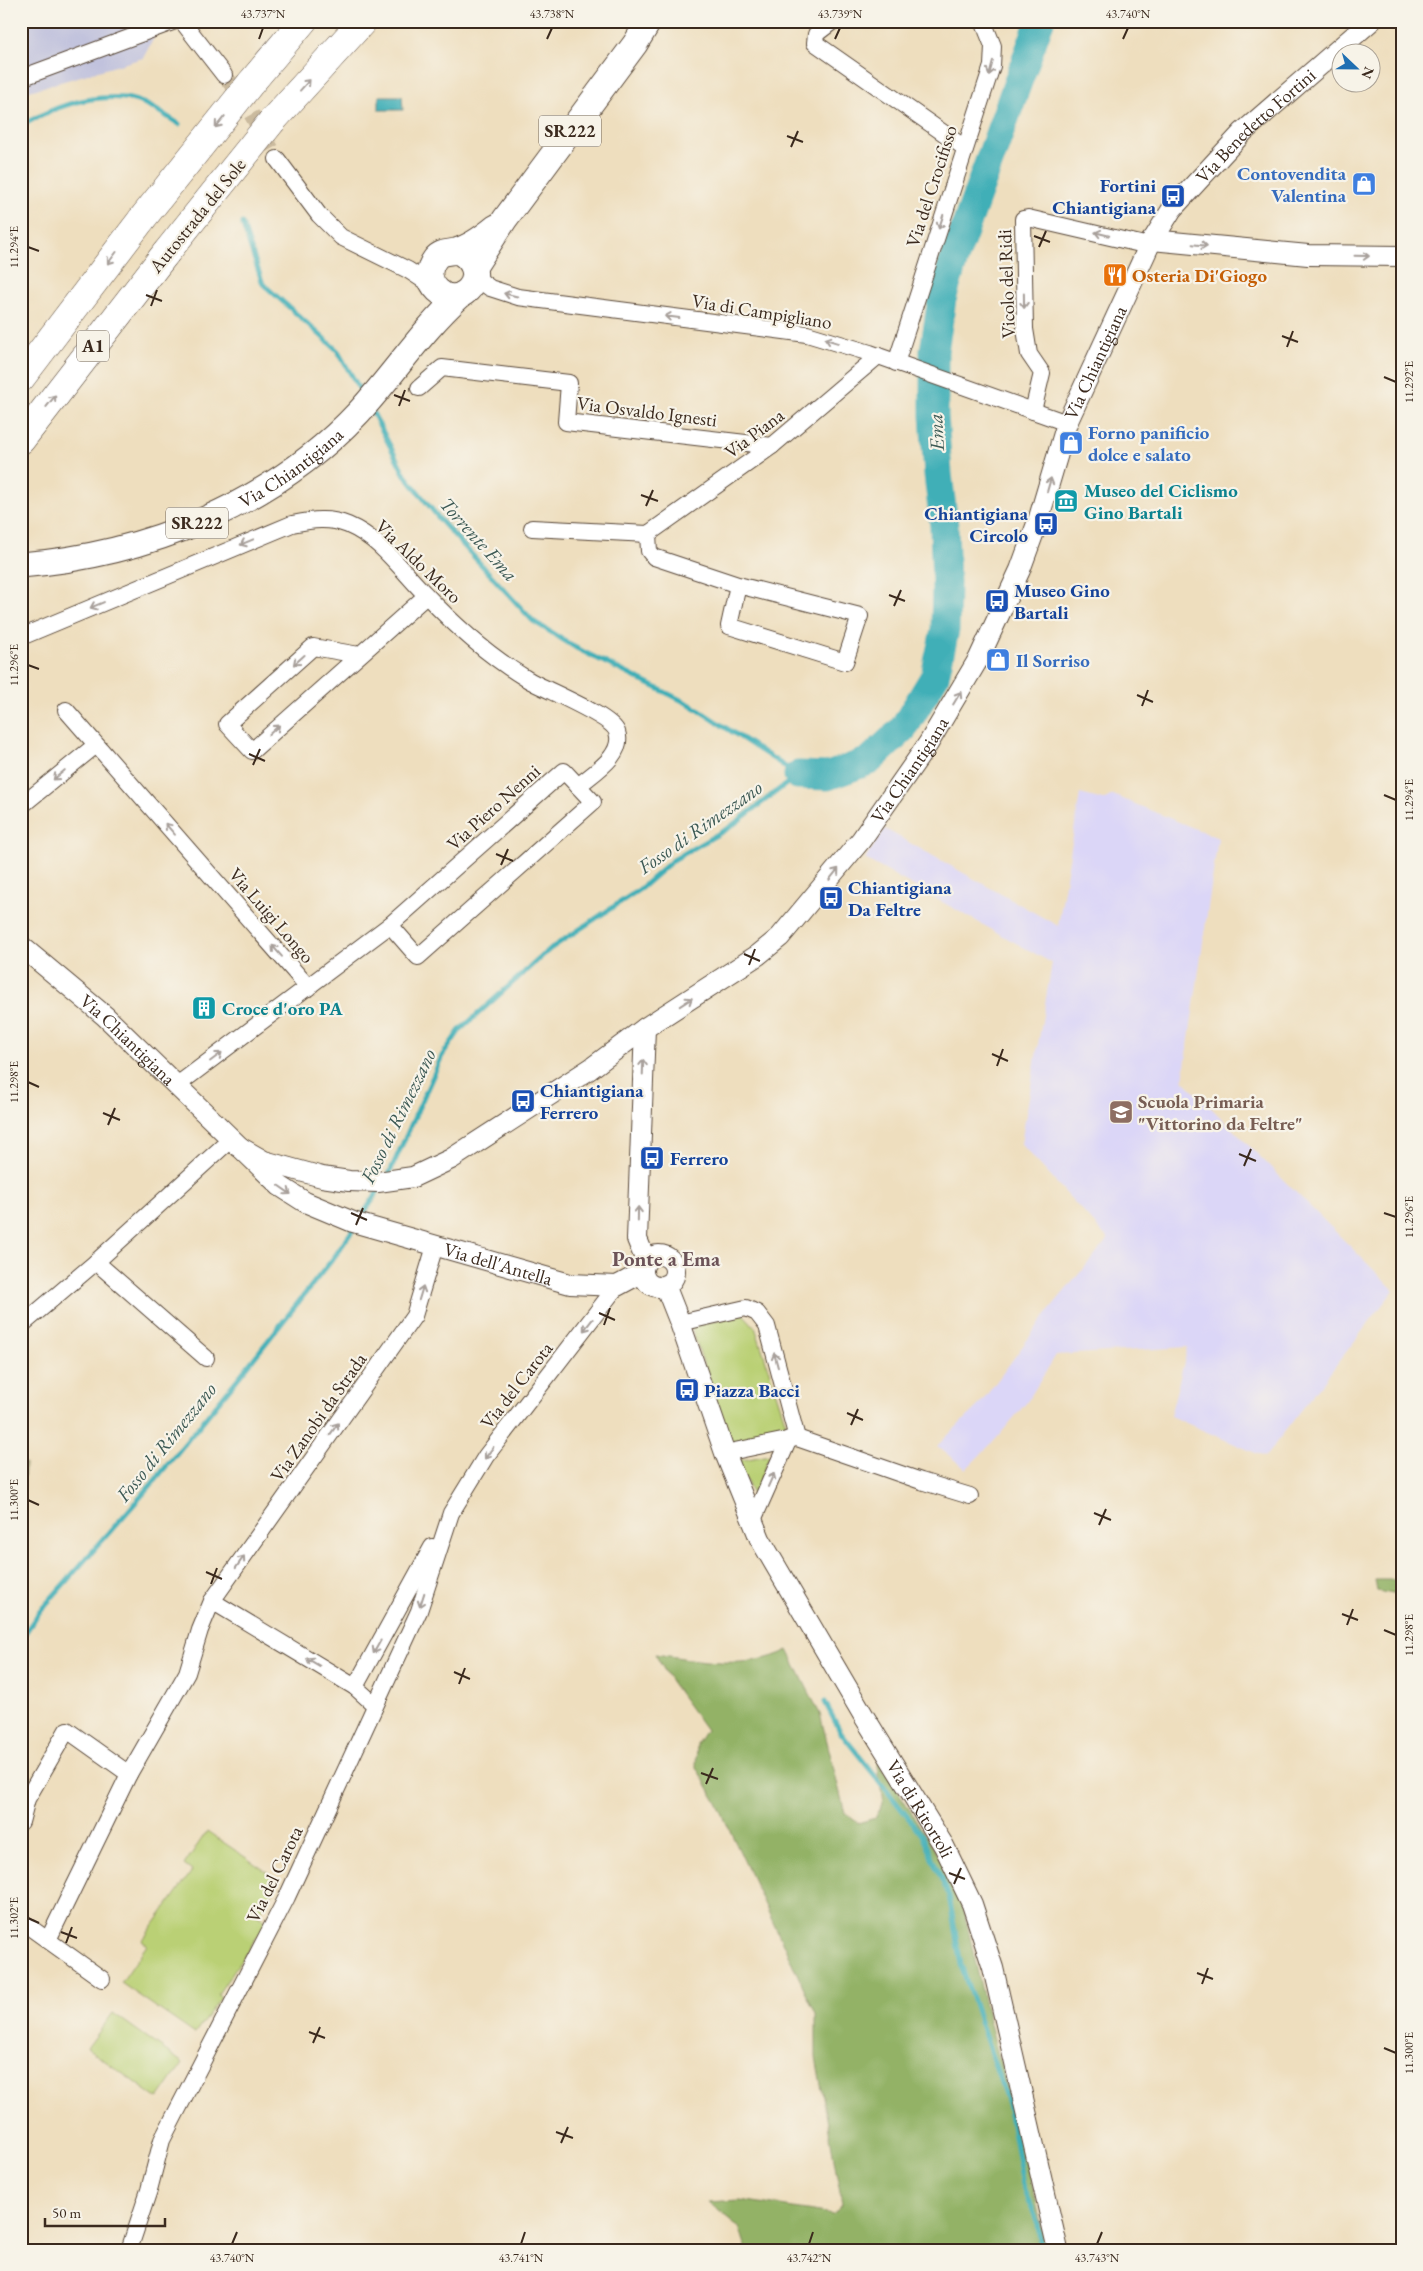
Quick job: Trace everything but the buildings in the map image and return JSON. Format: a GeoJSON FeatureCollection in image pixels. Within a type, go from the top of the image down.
{"type":"FeatureCollection","features":[{"type":"Feature","properties":{"kind":"highway","name":"Autostrada del Sole"},"geometry":{"type":"LineString","coordinates":[[21,378],[142,219],[303,21]]}},
{"type":"Feature","properties":{"kind":"highway","name":"Autostrada del Sole"},"geometry":{"type":"LineString","coordinates":[[21,440],[166,253],[272,121],[363,21]]}},
{"type":"Feature","properties":{"kind":"main road","name":"SR222"},"geometry":{"type":"LineString","coordinates":[[453,275],[487,234],[505,219],[650,21]]}},
{"type":"Feature","properties":{"kind":"main road","name":"SR222"},"geometry":{"type":"LineString","coordinates":[[635,44],[659,21]]}},
{"type":"Feature","properties":{"kind":"main road","name":"Via Chiantigiana"},"geometry":{"type":"LineString","coordinates":[[21,565],[48,563],[102,553],[140,543],[195,524],[231,507],[268,486],[329,442],[359,412],[433,323],[453,275]]}},
{"type":"Feature","properties":{"kind":"main road","name":"Via Chiantigiana"},"geometry":{"type":"LineString","coordinates":[[21,576],[48,563]]}},
{"type":"Feature","properties":{"kind":"street"},"geometry":{"type":"LineString","coordinates":[[21,78],[175,21]]}},
{"type":"Feature","properties":{"kind":"street"},"geometry":{"type":"LineString","coordinates":[[182,21],[224,75]]}},
{"type":"Feature","properties":{"kind":"street"},"geometry":{"type":"LineString","coordinates":[[833,21],[816,34],[815,44],[965,148]]}},
{"type":"Feature","properties":{"kind":"street","name":"Via del Crocifisso"},"geometry":{"type":"LineString","coordinates":[[896,363],[994,58],[992,46],[983,21]]}},
{"type":"Feature","properties":{"kind":"street","name":"Via Benedetto Fortini"},"geometry":{"type":"LineString","coordinates":[[1150,243],[1178,201],[1243,132],[1371,21]]}},
{"type":"Feature","properties":{"kind":"street"},"geometry":{"type":"LineString","coordinates":[[277,159],[319,215],[341,237],[408,270],[453,275]]}},
{"type":"Feature","properties":{"kind":"street","name":"Vicolo del Ridi"},"geometry":{"type":"LineString","coordinates":[[1033,411],[1042,373],[1029,354],[1025,329],[1023,219],[1028,218],[1150,243]]}},
{"type":"Feature","properties":{"kind":"street"},"geometry":{"type":"LineString","coordinates":[[1150,243],[1308,255],[1402,256]]}},
{"type":"Feature","properties":{"kind":"street","name":"Via Chiantigiana"},"geometry":{"type":"LineString","coordinates":[[233,1142],[264,1160],[288,1168],[349,1181],[385,1181],[413,1177],[451,1160],[590,1069],[645,1028],[758,955],[780,937],[861,840],[928,744],[979,658],[1020,570],[1038,521],[1067,423],[1150,243]]}},
{"type":"Feature","properties":{"kind":"street","name":"Via di Campigliano"},"geometry":{"type":"LineString","coordinates":[[453,275],[518,297],[807,334],[878,356],[1067,423]]}},
{"type":"Feature","properties":{"kind":"street","name":"Via Piana"},"geometry":{"type":"LineString","coordinates":[[648,534],[772,446],[836,394],[878,356]]}},
{"type":"Feature","properties":{"kind":"street","name":"Via Osvaldo Ignesti"},"geometry":{"type":"LineString","coordinates":[[419,388],[442,368],[569,383],[566,422],[772,446]]}},
{"type":"Feature","properties":{"kind":"street","name":"Via Aldo Moro"},"geometry":{"type":"LineString","coordinates":[[21,637],[292,524],[323,519],[334,520],[357,530],[377,543],[426,596],[490,654],[548,691],[601,717],[616,728],[619,741],[616,752],[578,786]]}},
{"type":"Feature","properties":{"kind":"street"},"geometry":{"type":"LineString","coordinates":[[532,528],[648,534],[649,551],[654,557],[738,585],[860,616],[845,662],[729,626],[738,585]]}},
{"type":"Feature","properties":{"kind":"street"},"geometry":{"type":"LineString","coordinates":[[359,655],[313,647],[227,724],[252,751],[426,596]]}},
{"type":"Feature","properties":{"kind":"street","name":"Via Luigi Longo"},"geometry":{"type":"LineString","coordinates":[[66,710],[309,988],[176,1086]]}},
{"type":"Feature","properties":{"kind":"street"},"geometry":{"type":"LineString","coordinates":[[21,806],[96,745]]}},
{"type":"Feature","properties":{"kind":"street","name":"Via Piero Nenni"},"geometry":{"type":"LineString","coordinates":[[309,988],[390,926],[564,771],[593,802],[418,957],[390,926]]}},
{"type":"Feature","properties":{"kind":"street","name":"Via Chiantigiana"},"geometry":{"type":"LineString","coordinates":[[21,946],[105,1016],[280,1186],[292,1194],[358,1224]]}},
{"type":"Feature","properties":{"kind":"street"},"geometry":{"type":"LineString","coordinates":[[617,1286],[645,1267],[654,1256],[667,1257],[672,1263],[674,1276],[664,1286],[650,1284],[645,1267],[637,1239],[645,1028]]}},
{"type":"Feature","properties":{"kind":"street"},"geometry":{"type":"LineString","coordinates":[[23,1324],[233,1142]]}},
{"type":"Feature","properties":{"kind":"street","name":"Via dell'Antella"},"geometry":{"type":"LineString","coordinates":[[358,1224],[570,1284],[617,1286]]}},
{"type":"Feature","properties":{"kind":"street","name":"Via Zanobi da Strada"},"geometry":{"type":"LineString","coordinates":[[48,1940],[129,1774],[186,1673],[200,1630],[212,1602],[414,1316],[435,1246]]}},
{"type":"Feature","properties":{"kind":"street"},"geometry":{"type":"LineString","coordinates":[[96,1262],[206,1358]]}},
{"type":"Feature","properties":{"kind":"street","name":"Via del Carota"},"geometry":{"type":"LineString","coordinates":[[355,1686],[451,1513],[486,1456],[617,1286]]}},
{"type":"Feature","properties":{"kind":"street","name":"Via di Ritortoli"},"geometry":{"type":"LineString","coordinates":[[664,1286],[680,1323],[725,1453],[760,1539],[944,1846],[972,1904],[988,1948],[1058,2250]]}},
{"type":"Feature","properties":{"kind":"street"},"geometry":{"type":"LineString","coordinates":[[680,1323],[746,1308],[757,1312],[767,1326],[793,1439],[753,1520]]}},
{"type":"Feature","properties":{"kind":"street"},"geometry":{"type":"LineString","coordinates":[[725,1453],[793,1439],[970,1496]]}},
{"type":"Feature","properties":{"kind":"street","name":"Via del Carota"},"geometry":{"type":"LineString","coordinates":[[128,2250],[149,2190],[162,2140],[287,1897],[419,1611],[451,1513]]}},
{"type":"Feature","properties":{"kind":"street"},"geometry":{"type":"LineString","coordinates":[[212,1602],[355,1686],[375,1705]]}},
{"type":"Feature","properties":{"kind":"street"},"geometry":{"type":"LineString","coordinates":[[21,1822],[27,1799],[66,1730],[129,1774]]}},
{"type":"Feature","properties":{"kind":"street"},"geometry":{"type":"LineString","coordinates":[[21,1921],[102,1979]]}},
{"type":"Feature","properties":{"kind":"shaded area"},"geometry":{"type":"Polygon","coordinates":[[[21,21],[163,21],[143,58],[26,92],[21,96],[21,21]]]}},
{"type":"Feature","properties":{"kind":"shaded area","name":"Scuola Primaria \"Vittorino da Feltre\""},"geometry":{"type":"Polygon","coordinates":[[[1080,794],[1103,800],[1113,795],[1218,838],[1183,1080],[1394,1290],[1265,1457],[1170,1416],[1188,1347],[1056,1355],[1027,1402],[996,1439],[966,1469],[937,1446],[980,1404],[1050,1309],[1108,1239],[1021,1144],[1052,963],[865,859],[885,829],[1058,926],[1080,794]]]}},
{"type":"Feature","properties":{"kind":"green space"},"geometry":{"type":"Polygon","coordinates":[[[743,1314],[755,1327],[787,1427],[730,1444],[691,1326],[743,1314]]]}},
{"type":"Feature","properties":{"kind":"green space"},"geometry":{"type":"Polygon","coordinates":[[[770,1455],[753,1495],[737,1461],[770,1455]]]}},
{"type":"Feature","properties":{"kind":"green space"},"geometry":{"type":"Polygon","coordinates":[[[25,1463],[21,1551],[21,1464],[25,1463]]]}},
{"type":"Feature","properties":{"kind":"green space"},"geometry":{"type":"Polygon","coordinates":[[[1375,1580],[1402,1580],[1402,1596],[1377,1591],[1375,1580]]]}},
{"type":"Feature","properties":{"kind":"green space"},"geometry":{"type":"Polygon","coordinates":[[[788,1650],[820,1714],[845,1813],[858,1823],[875,1818],[883,1804],[877,1758],[952,1877],[967,1924],[985,2005],[1028,2166],[1047,2250],[747,2250],[739,2227],[708,2202],[740,2200],[833,2214],[842,2204],[816,2057],[816,2014],[717,1803],[696,1767],[697,1744],[706,1730],[670,1680],[655,1654],[706,1661],[740,1662],[772,1656],[788,1650]]]}},
{"type":"Feature","properties":{"kind":"green space"},"geometry":{"type":"Polygon","coordinates":[[[207,1831],[280,1881],[257,1915],[267,1922],[218,1994],[221,1997],[195,2034],[121,1983],[147,1945],[142,1941],[192,1871],[184,1865],[207,1831]]]}},
{"type":"Feature","properties":{"kind":"green space"},"geometry":{"type":"Polygon","coordinates":[[[113,2013],[183,2063],[158,2099],[87,2048],[113,2013]]]}},
{"type":"Feature","properties":{"kind":"water"},"geometry":{"type":"Polygon","coordinates":[[[379,96],[402,96],[403,110],[379,110],[379,96]]]}},
{"type":"Feature","properties":{"kind":"waterway","name":"Ema"},"geometry":{"type":"LineString","coordinates":[[798,775],[828,776],[869,761],[903,729],[935,676],[945,630],[946,584],[944,526],[934,415],[934,351],[942,299],[954,259],[1040,21]]}},
{"type":"Feature","properties":{"kind":"waterway","name":"Torrente Ema"},"geometry":{"type":"LineString","coordinates":[[21,126],[58,108],[96,98],[131,99],[153,108],[179,124]]}},
{"type":"Feature","properties":{"kind":"waterway","name":"Torrente Ema"},"geometry":{"type":"LineString","coordinates":[[242,223],[263,284],[337,350],[364,397]]}},
{"type":"Feature","properties":{"kind":"waterway","name":"Fosso di Rimezzano"},"geometry":{"type":"LineString","coordinates":[[371,409],[405,475],[441,521],[533,621],[576,648],[691,705],[798,775],[730,827],[673,860],[640,889],[550,949],[460,1030],[442,1056],[389,1174]]}},
{"type":"Feature","properties":{"kind":"waterway","name":"Fosso di Rimezzano"},"geometry":{"type":"LineString","coordinates":[[360,1219],[380,1188]]}},
{"type":"Feature","properties":{"kind":"waterway","name":"Fosso di Rimezzano"},"geometry":{"type":"LineString","coordinates":[[21,1639],[40,1611],[151,1485],[243,1372],[335,1256],[354,1228]]}},
{"type":"Feature","properties":{"kind":"waterway"},"geometry":{"type":"LineString","coordinates":[[825,1702],[841,1733],[922,1835],[949,1896],[961,1965],[1008,2104],[1023,2184],[1038,2224],[1041,2250]]}},
{"type":"Feature","properties":{"kind":"tunnel"},"geometry":{"type":"LineString","coordinates":[[224,75],[241,96],[277,159]]}},
{"type":"Feature","properties":{"kind":"place","name":"Contovendita Valentina"},"geometry":{"type":"Point","coordinates":[1364,184]}},
{"type":"Feature","properties":{"kind":"place","name":"Fortini Chiantigiana"},"geometry":{"type":"Point","coordinates":[1173,196]}},
{"type":"Feature","properties":{"kind":"place","name":"Osteria Di'Giogo"},"geometry":{"type":"Point","coordinates":[1115,275]}},
{"type":"Feature","properties":{"kind":"place","name":"Forno panificio dolce e salato"},"geometry":{"type":"Point","coordinates":[1071,443]}},
{"type":"Feature","properties":{"kind":"place","name":"Museo del Ciclismo Gino Bartali"},"geometry":{"type":"Point","coordinates":[1066,501]}},
{"type":"Feature","properties":{"kind":"place","name":"Chiantigiana Circolo"},"geometry":{"type":"Point","coordinates":[1046,524]}},
{"type":"Feature","properties":{"kind":"place","name":"Museo Gino Bartali"},"geometry":{"type":"Point","coordinates":[997,601]}},
{"type":"Feature","properties":{"kind":"place","name":"Il Sorriso"},"geometry":{"type":"Point","coordinates":[998,660]}},
{"type":"Feature","properties":{"kind":"place","name":"Chiantigiana Da Feltre"},"geometry":{"type":"Point","coordinates":[831,898]}},
{"type":"Feature","properties":{"kind":"place","name":"Croce d'oro PA"},"geometry":{"type":"Point","coordinates":[204,1008]}},
{"type":"Feature","properties":{"kind":"place","name":"Chiantigiana Ferrero"},"geometry":{"type":"Point","coordinates":[523,1101]}},
{"type":"Feature","properties":{"kind":"place","name":"Scuola Primaria \"Vittorino da Feltre\""},"geometry":{"type":"Point","coordinates":[1121,1112]}},
{"type":"Feature","properties":{"kind":"place","name":"Ferrero"},"geometry":{"type":"Point","coordinates":[652,1158]}},
{"type":"Feature","properties":{"kind":"place","name":"Piazza Bacci"},"geometry":{"type":"Point","coordinates":[687,1390]}},
{"type":"Feature","properties":{"kind":"district","name":"Ponte a Ema"},"geometry":{"type":"Point","coordinates":[666,1259]}}]}
